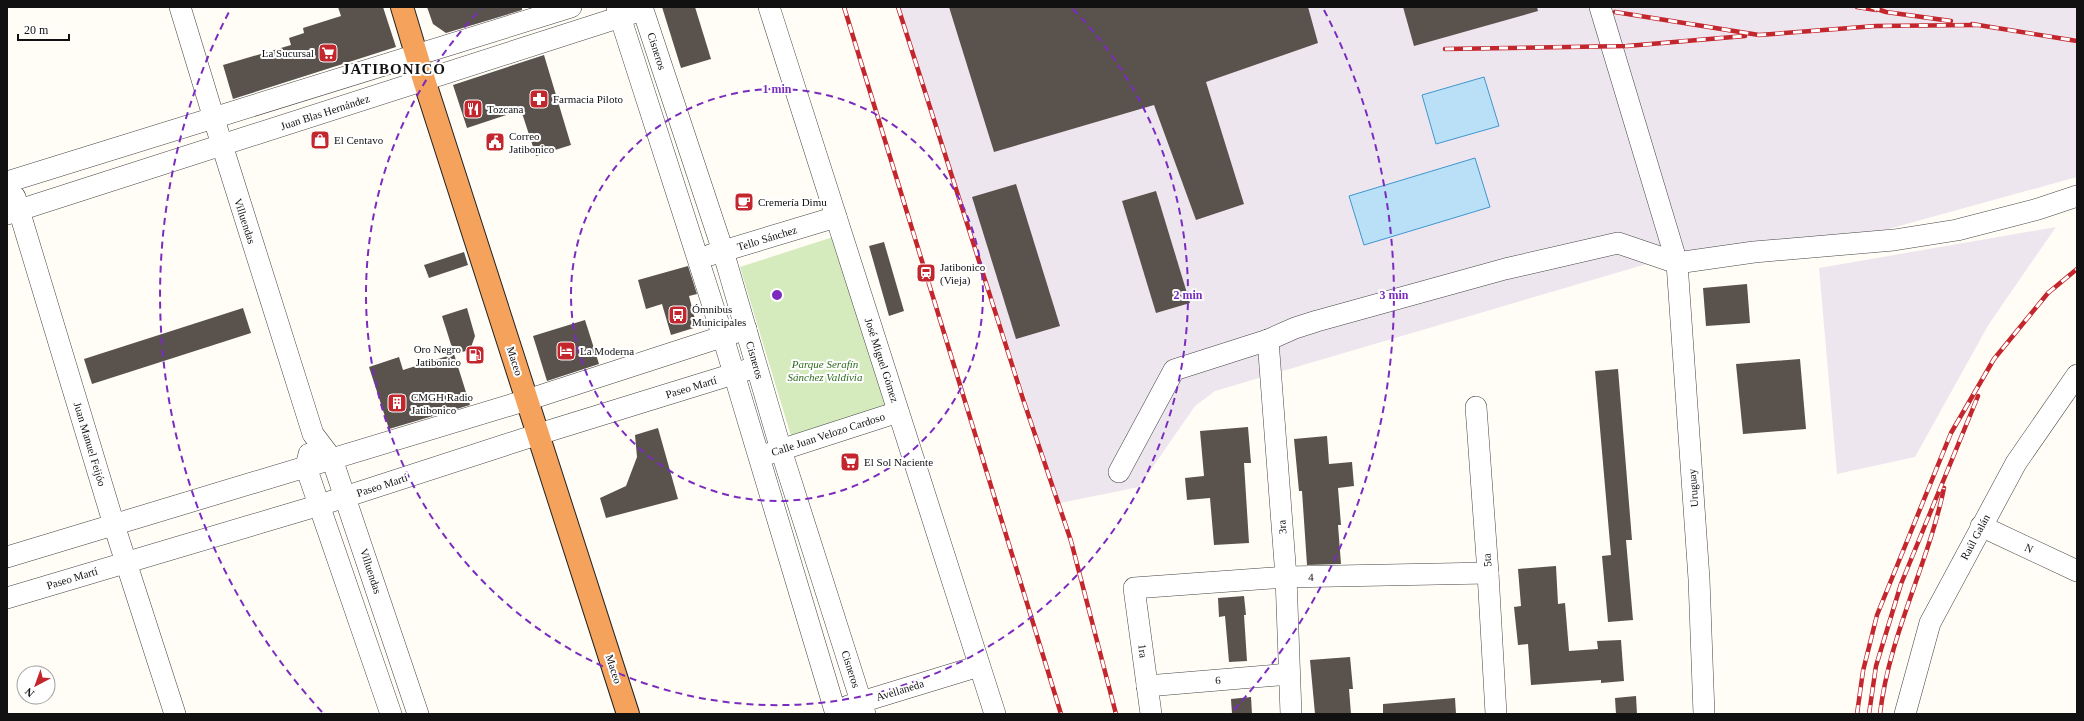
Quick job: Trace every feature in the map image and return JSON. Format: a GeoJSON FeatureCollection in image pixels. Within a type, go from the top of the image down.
{"type":"FeatureCollection","features":[{"type":"Feature","properties":{"kind":"highway","name":"Maceo"},"geometry":{"type":"LineString","coordinates":[[402,7],[424,80],[628,714]]}},
{"type":"Feature","properties":{"kind":"street","name":"Villuendas"},"geometry":{"type":"LineString","coordinates":[[180,7],[313,434],[332,459],[418,714]]}},
{"type":"Feature","properties":{"kind":"street"},"geometry":{"type":"LineString","coordinates":[[8,179],[215,118],[416,54],[571,7]]}},
{"type":"Feature","properties":{"kind":"street","name":"José Miguel Gómez"},"geometry":{"type":"LineString","coordinates":[[769,7],[995,714]]}},
{"type":"Feature","properties":{"kind":"street","name":"Uruguay"},"geometry":{"type":"LineString","coordinates":[[1600,7],[1677,263],[1698,579],[1704,714]]}},
{"type":"Feature","properties":{"kind":"street","name":"Juan Blas Hernández"},"geometry":{"type":"LineString","coordinates":[[13,212],[424,80],[619,12],[642,8]]}},
{"type":"Feature","properties":{"kind":"street","name":"Cisneros"},"geometry":{"type":"LineString","coordinates":[[642,8],[723,251],[781,450],[863,708]]}},
{"type":"Feature","properties":{"kind":"street"},"geometry":{"type":"LineString","coordinates":[[619,12],[723,337],[830,713]]}},
{"type":"Feature","properties":{"kind":"street","name":"Juan Manuel Feijóo"},"geometry":{"type":"LineString","coordinates":[[8,179],[13,212],[127,561],[175,714]]}},
{"type":"Feature","properties":{"kind":"street"},"geometry":{"type":"LineString","coordinates":[[1119,472],[1174,370],[1268,340],[1295,328],[1505,269],[1618,243],[1677,263],[1754,252],[1894,240],[1957,230],[2038,209],[2077,196]]}},
{"type":"Feature","properties":{"kind":"street","name":"Tello Sánchez"},"geometry":{"type":"LineString","coordinates":[[698,258],[836,217]]}},
{"type":"Feature","properties":{"kind":"street"},"geometry":{"type":"LineString","coordinates":[[7,557],[528,400],[746,329]]}},
{"type":"Feature","properties":{"kind":"street","name":"3ra"},"geometry":{"type":"LineString","coordinates":[[1268,340],[1286,577],[1291,714]]}},
{"type":"Feature","properties":{"kind":"street","name":"Paseo Martí"},"geometry":{"type":"LineString","coordinates":[[7,598],[346,497],[539,434],[756,367]]}},
{"type":"Feature","properties":{"kind":"street","name":"Raúl Galán"},"geometry":{"type":"LineString","coordinates":[[1905,714],[1930,622],[2016,463],[2077,375]]}},
{"type":"Feature","properties":{"kind":"street","name":"5ta"},"geometry":{"type":"LineString","coordinates":[[1476,407],[1496,714]]}},
{"type":"Feature","properties":{"kind":"street","name":"Calle Juan Velozo Cardoso"},"geometry":{"type":"LineString","coordinates":[[758,456],[898,412]]}},
{"type":"Feature","properties":{"kind":"street","name":"Villuendas"},"geometry":{"type":"LineString","coordinates":[[306,467],[313,434]]}},
{"type":"Feature","properties":{"kind":"street"},"geometry":{"type":"LineString","coordinates":[[306,467],[391,714]]}},
{"type":"Feature","properties":{"kind":"street","name":"N"},"geometry":{"type":"LineString","coordinates":[[1981,526],[2077,571]]}},
{"type":"Feature","properties":{"kind":"street","name":"4"},"geometry":{"type":"LineString","coordinates":[[1134,588],[1286,577],[1488,573]]}},
{"type":"Feature","properties":{"kind":"street","name":"1ra"},"geometry":{"type":"LineString","coordinates":[[1134,588],[1151,714]]}},
{"type":"Feature","properties":{"kind":"street","name":"Avellaneda"},"geometry":{"type":"LineString","coordinates":[[830,713],[863,708],[979,666]]}},
{"type":"Feature","properties":{"kind":"street","name":"6"},"geometry":{"type":"LineString","coordinates":[[1147,686],[1289,674]]}},
{"type":"Feature","properties":{"kind":"shaded area"},"geometry":{"type":"Polygon","coordinates":[[[898,7],[2077,7],[2077,177],[1816,249],[1674,256],[1215,391],[1195,406],[1139,487],[1060,503],[898,7]]]}},
{"type":"Feature","properties":{"kind":"shaded area"},"geometry":{"type":"Polygon","coordinates":[[[2056,227],[1989,324],[1915,457],[1837,474],[1819,268],[2056,227]]]}},
{"type":"Feature","properties":{"kind":"green space","name":"Parque Serafín Sánchez Valdivia"},"geometry":{"type":"Polygon","coordinates":[[[836,236],[892,407],[791,436],[740,267],[836,236]]]}},
{"type":"Feature","properties":{"kind":"water"},"geometry":{"type":"Polygon","coordinates":[[[1484,77],[1499,126],[1436,144],[1422,95],[1484,77]]]}},
{"type":"Feature","properties":{"kind":"water"},"geometry":{"type":"Polygon","coordinates":[[[1475,158],[1490,207],[1364,245],[1349,196],[1475,158]]]}},
{"type":"Feature","properties":{"kind":"building"},"geometry":{"type":"Polygon","coordinates":[[[338,7],[383,7],[396,47],[233,99],[223,65],[291,45],[289,38],[304,33],[303,28],[341,16],[338,7]]]}},
{"type":"Feature","properties":{"kind":"building"},"geometry":{"type":"Polygon","coordinates":[[[427,7],[522,7],[522,10],[446,33],[433,24],[427,7]]]}},
{"type":"Feature","properties":{"kind":"building"},"geometry":{"type":"Polygon","coordinates":[[[662,7],[695,7],[711,59],[681,68],[662,7]]]}},
{"type":"Feature","properties":{"kind":"building"},"geometry":{"type":"Polygon","coordinates":[[[949,7],[1308,7],[1318,43],[1206,82],[1244,204],[1196,220],[1154,105],[994,152],[949,7]]]}},
{"type":"Feature","properties":{"kind":"building"},"geometry":{"type":"Polygon","coordinates":[[[1403,7],[1537,7],[1538,11],[1414,46],[1403,7]]]}},
{"type":"Feature","properties":{"kind":"building"},"geometry":{"type":"Polygon","coordinates":[[[544,55],[571,145],[536,156],[521,110],[467,128],[453,85],[544,55]]]}},
{"type":"Feature","properties":{"kind":"building"},"geometry":{"type":"Polygon","coordinates":[[[1016,184],[1060,326],[1016,339],[972,197],[1016,184]]]}},
{"type":"Feature","properties":{"kind":"building"},"geometry":{"type":"Polygon","coordinates":[[[1156,191],[1190,303],[1156,313],[1122,201],[1156,191]]]}},
{"type":"Feature","properties":{"kind":"building"},"geometry":{"type":"Polygon","coordinates":[[[884,242],[904,311],[889,316],[869,246],[884,242]]]}},
{"type":"Feature","properties":{"kind":"building"},"geometry":{"type":"Polygon","coordinates":[[[464,252],[468,265],[429,278],[424,265],[464,252]]]}},
{"type":"Feature","properties":{"kind":"building"},"geometry":{"type":"Polygon","coordinates":[[[688,266],[697,294],[689,296],[697,327],[671,335],[662,304],[646,309],[638,280],[688,266]]]}},
{"type":"Feature","properties":{"kind":"building"},"geometry":{"type":"Polygon","coordinates":[[[1747,284],[1750,323],[1706,326],[1703,288],[1747,284]]]}},
{"type":"Feature","properties":{"kind":"building"},"geometry":{"type":"Polygon","coordinates":[[[243,308],[251,333],[92,384],[84,359],[243,308]]]}},
{"type":"Feature","properties":{"kind":"building"},"geometry":{"type":"Polygon","coordinates":[[[467,308],[475,336],[470,350],[454,354],[442,316],[467,308]]]}},
{"type":"Feature","properties":{"kind":"building","name":"La Moderna"},"geometry":{"type":"Polygon","coordinates":[[[585,320],[599,364],[547,381],[533,336],[585,320]]]}},
{"type":"Feature","properties":{"kind":"building"},"geometry":{"type":"Polygon","coordinates":[[[454,354],[470,405],[389,429],[369,367],[399,357],[403,370],[454,354]]]}},
{"type":"Feature","properties":{"kind":"building"},"geometry":{"type":"Polygon","coordinates":[[[1800,359],[1806,429],[1743,434],[1736,364],[1800,359]]]}},
{"type":"Feature","properties":{"kind":"building"},"geometry":{"type":"Polygon","coordinates":[[[1618,369],[1632,540],[1626,540],[1633,620],[1608,622],[1602,556],[1611,555],[1595,371],[1618,369]]]}},
{"type":"Feature","properties":{"kind":"building"},"geometry":{"type":"Polygon","coordinates":[[[1248,427],[1251,463],[1244,463],[1249,543],[1214,545],[1210,498],[1187,500],[1185,478],[1204,476],[1200,431],[1248,427]]]}},
{"type":"Feature","properties":{"kind":"building"},"geometry":{"type":"Polygon","coordinates":[[[658,428],[678,499],[606,518],[600,498],[626,486],[637,457],[635,435],[658,428]]]}},
{"type":"Feature","properties":{"kind":"building"},"geometry":{"type":"Polygon","coordinates":[[[1327,436],[1329,464],[1352,462],[1354,486],[1338,488],[1341,525],[1338,525],[1341,564],[1307,565],[1302,491],[1299,491],[1294,439],[1327,436]]]}},
{"type":"Feature","properties":{"kind":"building"},"geometry":{"type":"Polygon","coordinates":[[[1556,566],[1558,604],[1565,603],[1569,651],[1598,649],[1597,641],[1621,640],[1624,681],[1601,683],[1601,680],[1531,685],[1528,644],[1518,645],[1514,607],[1521,606],[1518,569],[1556,566]]]}},
{"type":"Feature","properties":{"kind":"building"},"geometry":{"type":"Polygon","coordinates":[[[1244,596],[1247,661],[1229,662],[1225,616],[1219,617],[1218,598],[1244,596]]]}},
{"type":"Feature","properties":{"kind":"building"},"geometry":{"type":"Polygon","coordinates":[[[1350,657],[1353,689],[1349,689],[1351,714],[1315,714],[1310,660],[1350,657]]]}},
{"type":"Feature","properties":{"kind":"building"},"geometry":{"type":"Polygon","coordinates":[[[1636,696],[1637,714],[1616,714],[1615,698],[1636,696]]]}},
{"type":"Feature","properties":{"kind":"building"},"geometry":{"type":"Polygon","coordinates":[[[1251,697],[1252,714],[1232,714],[1231,699],[1251,697]]]}},
{"type":"Feature","properties":{"kind":"building"},"geometry":{"type":"Polygon","coordinates":[[[1455,698],[1456,714],[1383,714],[1383,704],[1455,698]]]}},
{"type":"Feature","properties":{"kind":"railway"},"geometry":{"type":"LineString","coordinates":[[844,7],[1061,714]]}},
{"type":"Feature","properties":{"kind":"railway"},"geometry":{"type":"LineString","coordinates":[[898,7],[1023,399],[1071,541],[1116,714]]}},
{"type":"Feature","properties":{"kind":"railway"},"geometry":{"type":"LineString","coordinates":[[1857,7],[1876,10]]}},
{"type":"Feature","properties":{"kind":"railway"},"geometry":{"type":"LineString","coordinates":[[1871,7],[1886,12],[1951,21]]}},
{"type":"Feature","properties":{"kind":"railway"},"geometry":{"type":"LineString","coordinates":[[1615,12],[1759,35],[1876,26],[1977,25]]}},
{"type":"Feature","properties":{"kind":"railway"},"geometry":{"type":"LineString","coordinates":[[1972,24],[2077,41]]}},
{"type":"Feature","properties":{"kind":"railway"},"geometry":{"type":"LineString","coordinates":[[1445,49],[1627,46],[1745,36]]}},
{"type":"Feature","properties":{"kind":"railway"},"geometry":{"type":"LineString","coordinates":[[1857,714],[1863,671],[1877,615],[1951,433],[1994,359],[2048,293],[2077,269]]}},
{"type":"Feature","properties":{"kind":"railway"},"geometry":{"type":"LineString","coordinates":[[1869,714],[1876,666],[1901,584],[1978,396]]}},
{"type":"Feature","properties":{"kind":"railway"},"geometry":{"type":"LineString","coordinates":[[1880,714],[1892,656],[1900,628],[1929,545],[1944,488]]}},
{"type":"Feature","properties":{"kind":"place","name":"La Sucursal"},"geometry":{"type":"Point","coordinates":[328,53]}},
{"type":"Feature","properties":{"kind":"place","name":"Farmacia Piloto"},"geometry":{"type":"Point","coordinates":[539,99]}},
{"type":"Feature","properties":{"kind":"place","name":"Tozcana"},"geometry":{"type":"Point","coordinates":[473,109]}},
{"type":"Feature","properties":{"kind":"place","name":"El Centavo"},"geometry":{"type":"Point","coordinates":[320,140]}},
{"type":"Feature","properties":{"kind":"place","name":"Correo Jatibonico"},"geometry":{"type":"Point","coordinates":[495,142]}},
{"type":"Feature","properties":{"kind":"place","name":"Cremería Dimu"},"geometry":{"type":"Point","coordinates":[744,202]}},
{"type":"Feature","properties":{"kind":"place","name":"Jatibonico (Vieja)"},"geometry":{"type":"Point","coordinates":[926,273]}},
{"type":"Feature","properties":{"kind":"place","name":"Ómnibus Municipales"},"geometry":{"type":"Point","coordinates":[678,315]}},
{"type":"Feature","properties":{"kind":"place","name":"La Moderna"},"geometry":{"type":"Point","coordinates":[566,351]}},
{"type":"Feature","properties":{"kind":"place","name":"Oro Negro Jatibonico"},"geometry":{"type":"Point","coordinates":[475,355]}},
{"type":"Feature","properties":{"kind":"place","name":"CMGH Radio Jatibonico"},"geometry":{"type":"Point","coordinates":[397,403]}},
{"type":"Feature","properties":{"kind":"place","name":"El Sol Naciente"},"geometry":{"type":"Point","coordinates":[850,462]}},
{"type":"Feature","properties":{"kind":"district","name":"JATIBONICO"},"geometry":{"type":"Point","coordinates":[394,69]}}]}
